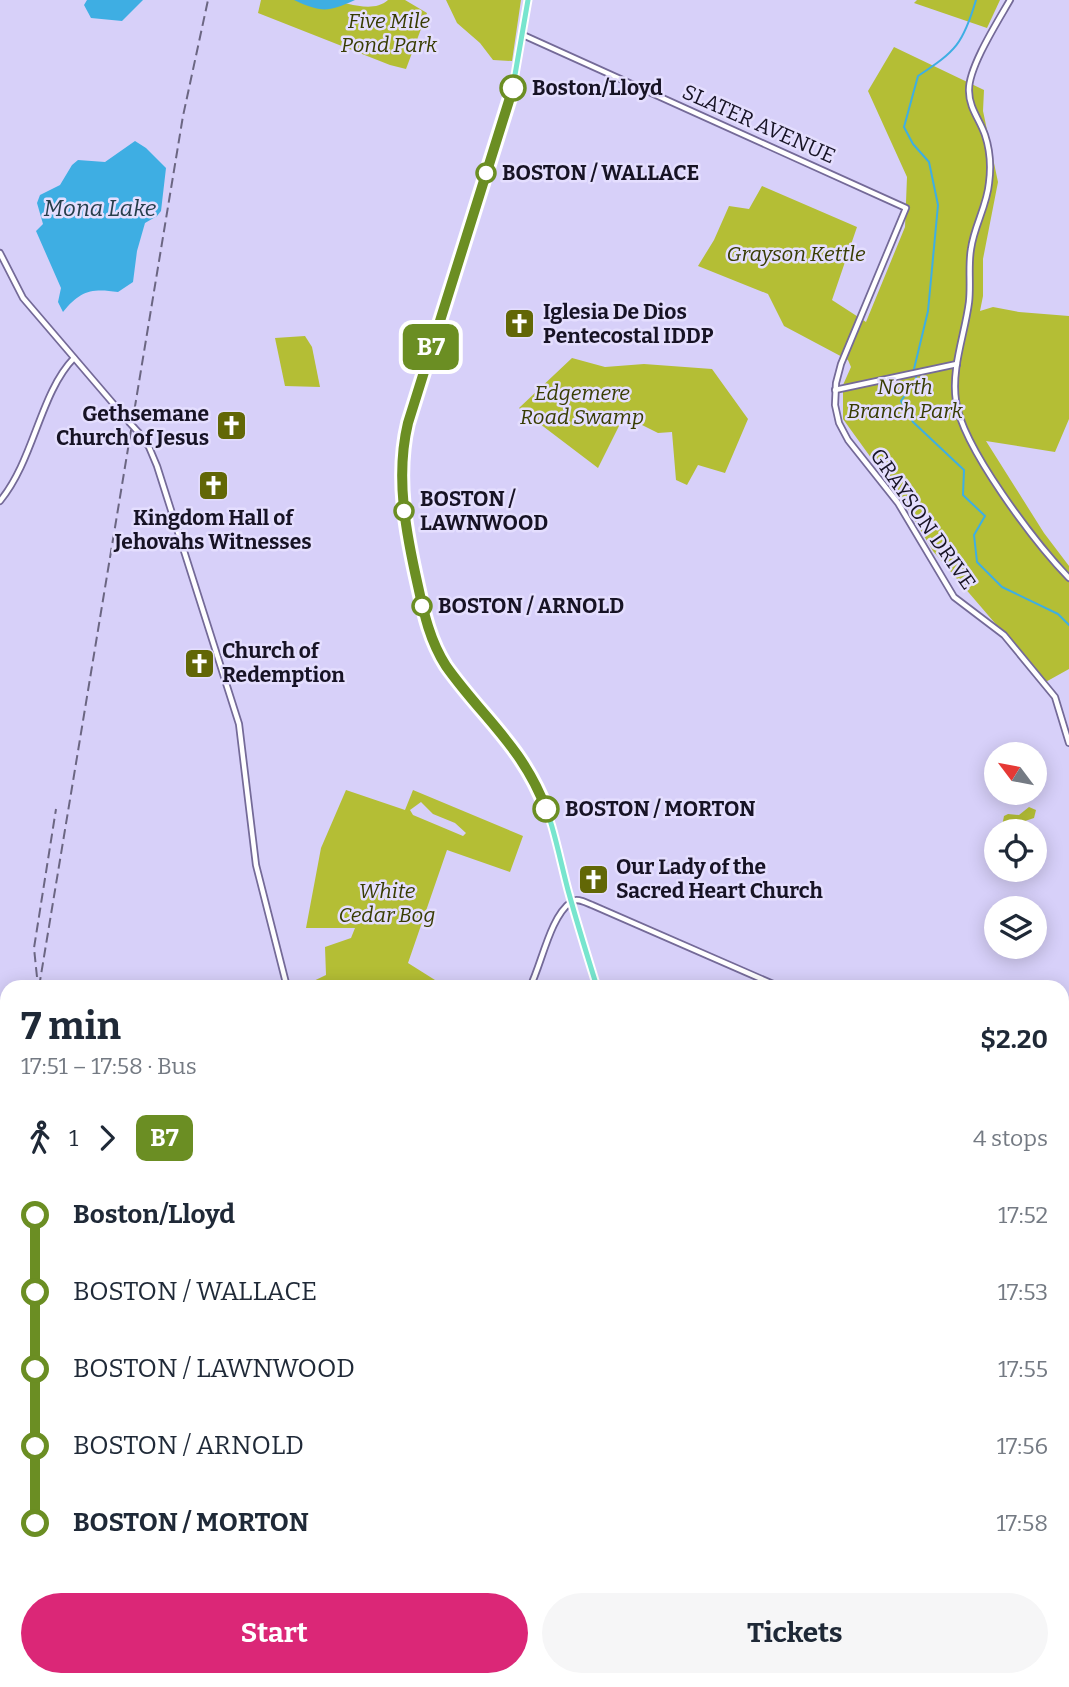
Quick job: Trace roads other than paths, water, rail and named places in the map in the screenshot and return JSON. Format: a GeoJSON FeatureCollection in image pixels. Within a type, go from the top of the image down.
{"type":"FeatureCollection","features":[{"type":"Feature","properties":{"kind":"main road"},"geometry":{"type":"LineString","coordinates":[[528,0],[512,92],[408,423],[403,503],[406,534],[425,619],[433,642],[450,672],[507,738],[535,782],[551,822],[595,980]]}},
{"type":"Feature","properties":{"kind":"street"},"geometry":{"type":"LineString","coordinates":[[1010,0],[974,68],[969,86],[972,108],[987,142],[990,175],[988,194],[970,250],[969,298],[954,386],[956,403],[966,433],[1013,509],[1069,578]]}},
{"type":"Feature","properties":{"kind":"street","name":"SLATER AVENUE"},"geometry":{"type":"LineString","coordinates":[[523,35],[906,208]]}},
{"type":"Feature","properties":{"kind":"street","name":"GRAYSON DRIVE"},"geometry":{"type":"LineString","coordinates":[[906,208],[843,359],[835,390],[837,418],[848,440],[898,503],[954,597],[1004,635],[1055,697],[1069,743]]}},
{"type":"Feature","properties":{"kind":"street"},"geometry":{"type":"LineString","coordinates":[[0,253],[19,293],[139,433],[157,466],[239,724],[256,865],[284,980]]}},
{"type":"Feature","properties":{"kind":"street"},"geometry":{"type":"LineString","coordinates":[[0,501],[20,470],[62,372],[75,358]]}},
{"type":"Feature","properties":{"kind":"street"},"geometry":{"type":"LineString","coordinates":[[835,390],[957,364]]}},
{"type":"Feature","properties":{"kind":"street"},"geometry":{"type":"LineString","coordinates":[[533,980],[558,916],[571,901],[576,900],[764,980]]}},
{"type":"Feature","properties":{"kind":"water"},"geometry":{"type":"Polygon","coordinates":[[[87,0],[143,0],[122,21],[91,18],[84,5],[87,0]]]}},
{"type":"Feature","properties":{"kind":"water"},"geometry":{"type":"Polygon","coordinates":[[[294,0],[355,0],[338,7],[318,9],[294,0]]]}},
{"type":"Feature","properties":{"kind":"water","name":"Mona Lake"},"geometry":{"type":"Polygon","coordinates":[[[135,141],[166,168],[161,211],[145,223],[137,251],[133,282],[118,292],[100,290],[81,295],[63,312],[58,302],[61,288],[36,231],[43,224],[37,203],[40,195],[60,185],[78,160],[105,162],[135,141]]]}},
{"type":"Feature","properties":{"kind":"waterway"},"geometry":{"type":"LineString","coordinates":[[914,369],[928,311],[938,205],[929,162],[913,144],[904,127],[918,76],[950,53],[967,27],[976,0]]}},
{"type":"Feature","properties":{"kind":"waterway"},"geometry":{"type":"LineString","coordinates":[[916,376],[901,401],[913,422],[964,470],[963,495],[985,516],[974,535],[977,562],[1002,587],[1058,614],[1069,625]]}},
{"type":"Feature","properties":{"kind":"railway"},"geometry":{"type":"LineString","coordinates":[[40,980],[183,116],[208,0]]}},
{"type":"Feature","properties":{"kind":"railway"},"geometry":{"type":"LineString","coordinates":[[37,977],[34,948],[56,809]]}},
{"type":"Feature","properties":{"kind":"place","name":"Boston/Lloyd"},"geometry":{"type":"Point","coordinates":[513,88]}},
{"type":"Feature","properties":{"kind":"place","name":"BOSTON / WALLACE"},"geometry":{"type":"Point","coordinates":[486,173]}},
{"type":"Feature","properties":{"kind":"place","name":"Iglesia De Dios Pentecostal IDDP"},"geometry":{"type":"Point","coordinates":[520,324]}},
{"type":"Feature","properties":{"kind":"place","name":"Gethsemane Church of Jesus"},"geometry":{"type":"Point","coordinates":[232,426]}},
{"type":"Feature","properties":{"kind":"place","name":"Kingdom Hall of Jehovahs Witnesses"},"geometry":{"type":"Point","coordinates":[213,486]}},
{"type":"Feature","properties":{"kind":"place","name":"BOSTON / LAWNWOOD"},"geometry":{"type":"Point","coordinates":[404,511]}},
{"type":"Feature","properties":{"kind":"place","name":"BOSTON / ARNOLD"},"geometry":{"type":"Point","coordinates":[422,606]}},
{"type":"Feature","properties":{"kind":"place","name":"Church of Redemption"},"geometry":{"type":"Point","coordinates":[199,663]}},
{"type":"Feature","properties":{"kind":"place","name":"BOSTON / MORTON"},"geometry":{"type":"Point","coordinates":[546,809]}},
{"type":"Feature","properties":{"kind":"place","name":"Our Lady of the Sacred Heart Church"},"geometry":{"type":"Point","coordinates":[593,879]}},
{"type":"Feature","properties":{"kind":"park label","name":"Five Mile Pond Park"},"geometry":{"type":"Point","coordinates":[389,33]}},
{"type":"Feature","properties":{"kind":"park label","name":"Grayson Kettle"},"geometry":{"type":"Point","coordinates":[796,254]}},
{"type":"Feature","properties":{"kind":"park label","name":"North Branch Park"},"geometry":{"type":"Point","coordinates":[905,399]}},
{"type":"Feature","properties":{"kind":"park label","name":"Edgemere Road Swamp"},"geometry":{"type":"Point","coordinates":[582,405]}},
{"type":"Feature","properties":{"kind":"park label","name":"White Cedar Bog"},"geometry":{"type":"Point","coordinates":[387,903]}}]}
